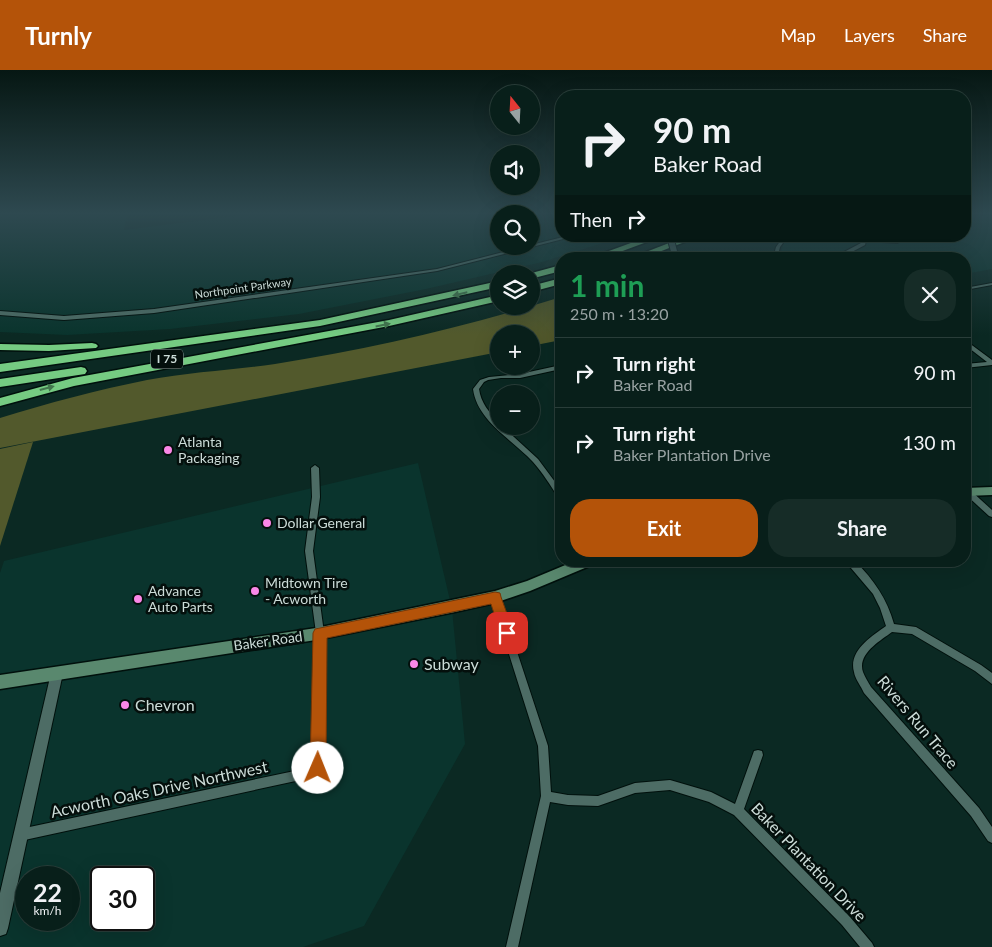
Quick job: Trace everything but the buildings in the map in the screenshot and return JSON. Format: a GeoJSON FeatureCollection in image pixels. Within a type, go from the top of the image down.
{"type":"FeatureCollection","features":[{"type":"Feature","properties":{"kind":"highway"},"geometry":{"type":"LineString","coordinates":[[540,274],[555,270]]}},
{"type":"Feature","properties":{"kind":"highway"},"geometry":{"type":"LineString","coordinates":[[540,287],[555,283]]}},
{"type":"Feature","properties":{"kind":"highway","name":"I 75"},"geometry":{"type":"LineString","coordinates":[[0,368],[320,323],[490,286]]}},
{"type":"Feature","properties":{"kind":"highway","name":"I 75"},"geometry":{"type":"LineString","coordinates":[[0,383],[335,334],[490,300]]}},
{"type":"Feature","properties":{"kind":"highway"},"geometry":{"type":"LineString","coordinates":[[0,347],[82,347],[320,323]]}},
{"type":"Feature","properties":{"kind":"highway"},"geometry":{"type":"LineString","coordinates":[[0,402],[95,377],[335,334]]}},
{"type":"Feature","properties":{"kind":"main road"},"geometry":{"type":"LineString","coordinates":[[971,492],[992,491]]}},
{"type":"Feature","properties":{"kind":"main road","name":"Baker Road"},"geometry":{"type":"LineString","coordinates":[[0,682],[320,633],[495,597],[530,586],[574,567]]}},
{"type":"Feature","properties":{"kind":"street","name":"Northpoint Parkway"},"geometry":{"type":"LineString","coordinates":[[0,313],[68,318],[154,311],[452,267],[507,253]]}},
{"type":"Feature","properties":{"kind":"street"},"geometry":{"type":"LineString","coordinates":[[971,288],[992,284]]}},
{"type":"Feature","properties":{"kind":"street"},"geometry":{"type":"LineString","coordinates":[[971,347],[992,363]]}},
{"type":"Feature","properties":{"kind":"street"},"geometry":{"type":"LineString","coordinates":[[971,365],[992,363]]}},
{"type":"Feature","properties":{"kind":"street"},"geometry":{"type":"LineString","coordinates":[[555,368],[520,376],[493,378],[482,381],[477,386],[475,392],[484,412],[536,461],[555,483]]}},
{"type":"Feature","properties":{"kind":"street"},"geometry":{"type":"LineString","coordinates":[[315,468],[316,497],[309,551],[320,633]]}},
{"type":"Feature","properties":{"kind":"street"},"geometry":{"type":"LineString","coordinates":[[971,496],[992,514]]}},
{"type":"Feature","properties":{"kind":"street"},"geometry":{"type":"LineString","coordinates":[[856,567],[877,589],[886,607],[891,628],[912,630],[978,668],[992,679]]}},
{"type":"Feature","properties":{"kind":"street"},"geometry":{"type":"LineString","coordinates":[[495,597],[543,746],[546,796],[512,947]]}},
{"type":"Feature","properties":{"kind":"street","name":"Rivers Run Trace"},"geometry":{"type":"LineString","coordinates":[[891,628],[869,645],[859,659],[858,671],[868,690],[975,812],[992,837]]}},
{"type":"Feature","properties":{"kind":"street","name":"Acworth Oaks Drive Northwest"},"geometry":{"type":"LineString","coordinates":[[20,835],[305,774],[318,768],[320,633]]}},
{"type":"Feature","properties":{"kind":"street"},"geometry":{"type":"LineString","coordinates":[[0,928],[57,673]]}},
{"type":"Feature","properties":{"kind":"street"},"geometry":{"type":"LineString","coordinates":[[738,811],[758,756]]}},
{"type":"Feature","properties":{"kind":"street","name":"Baker Plantation Drive"},"geometry":{"type":"LineString","coordinates":[[546,796],[568,800],[598,801],[635,788],[670,786],[711,797],[738,811],[846,921],[868,947]]}},
{"type":"Feature","properties":{"kind":"shaded area"},"geometry":{"type":"Polygon","coordinates":[[[0,253],[490,253],[490,255],[540,255],[540,253],[555,253],[555,258],[529,265],[490,265],[490,274],[426,289],[299,314],[170,329],[67,335],[0,332],[0,253]]]}},
{"type":"Feature","properties":{"kind":"shaded area"},"geometry":{"type":"Polygon","coordinates":[[[971,253],[992,253],[992,269],[971,273],[971,253]]]}},
{"type":"Feature","properties":{"kind":"shaded area"},"geometry":{"type":"Polygon","coordinates":[[[418,463],[452,609],[465,744],[364,926],[303,947],[0,947],[0,573],[4,561],[418,463]]]}},
{"type":"Feature","properties":{"kind":"green space"},"geometry":{"type":"Polygon","coordinates":[[[555,299],[555,341],[540,344],[540,325],[490,325],[490,354],[0,448],[0,418],[54,402],[147,380],[275,364],[420,336],[501,315],[540,315],[540,303],[555,299]]]}},
{"type":"Feature","properties":{"kind":"green space"},"geometry":{"type":"Polygon","coordinates":[[[33,442],[0,546],[0,449],[33,442]]]}},
{"type":"Feature","properties":{"kind":"place","name":"Atlanta Packaging"},"geometry":{"type":"Point","coordinates":[168,450]}},
{"type":"Feature","properties":{"kind":"place","name":"Dollar General"},"geometry":{"type":"Point","coordinates":[267,523]}},
{"type":"Feature","properties":{"kind":"place","name":"Midtown Tire - Acworth"},"geometry":{"type":"Point","coordinates":[255,591]}},
{"type":"Feature","properties":{"kind":"place","name":"Advance Auto Parts"},"geometry":{"type":"Point","coordinates":[138,599]}},
{"type":"Feature","properties":{"kind":"place","name":"Subway"},"geometry":{"type":"Point","coordinates":[414,664]}},
{"type":"Feature","properties":{"kind":"place","name":"Chevron"},"geometry":{"type":"Point","coordinates":[125,705]}},
{"type":"Feature","properties":{"kind":"route"},"geometry":{"type":"LineString","coordinates":[[318,768],[320,633],[495,597],[507,633]]}}]}
